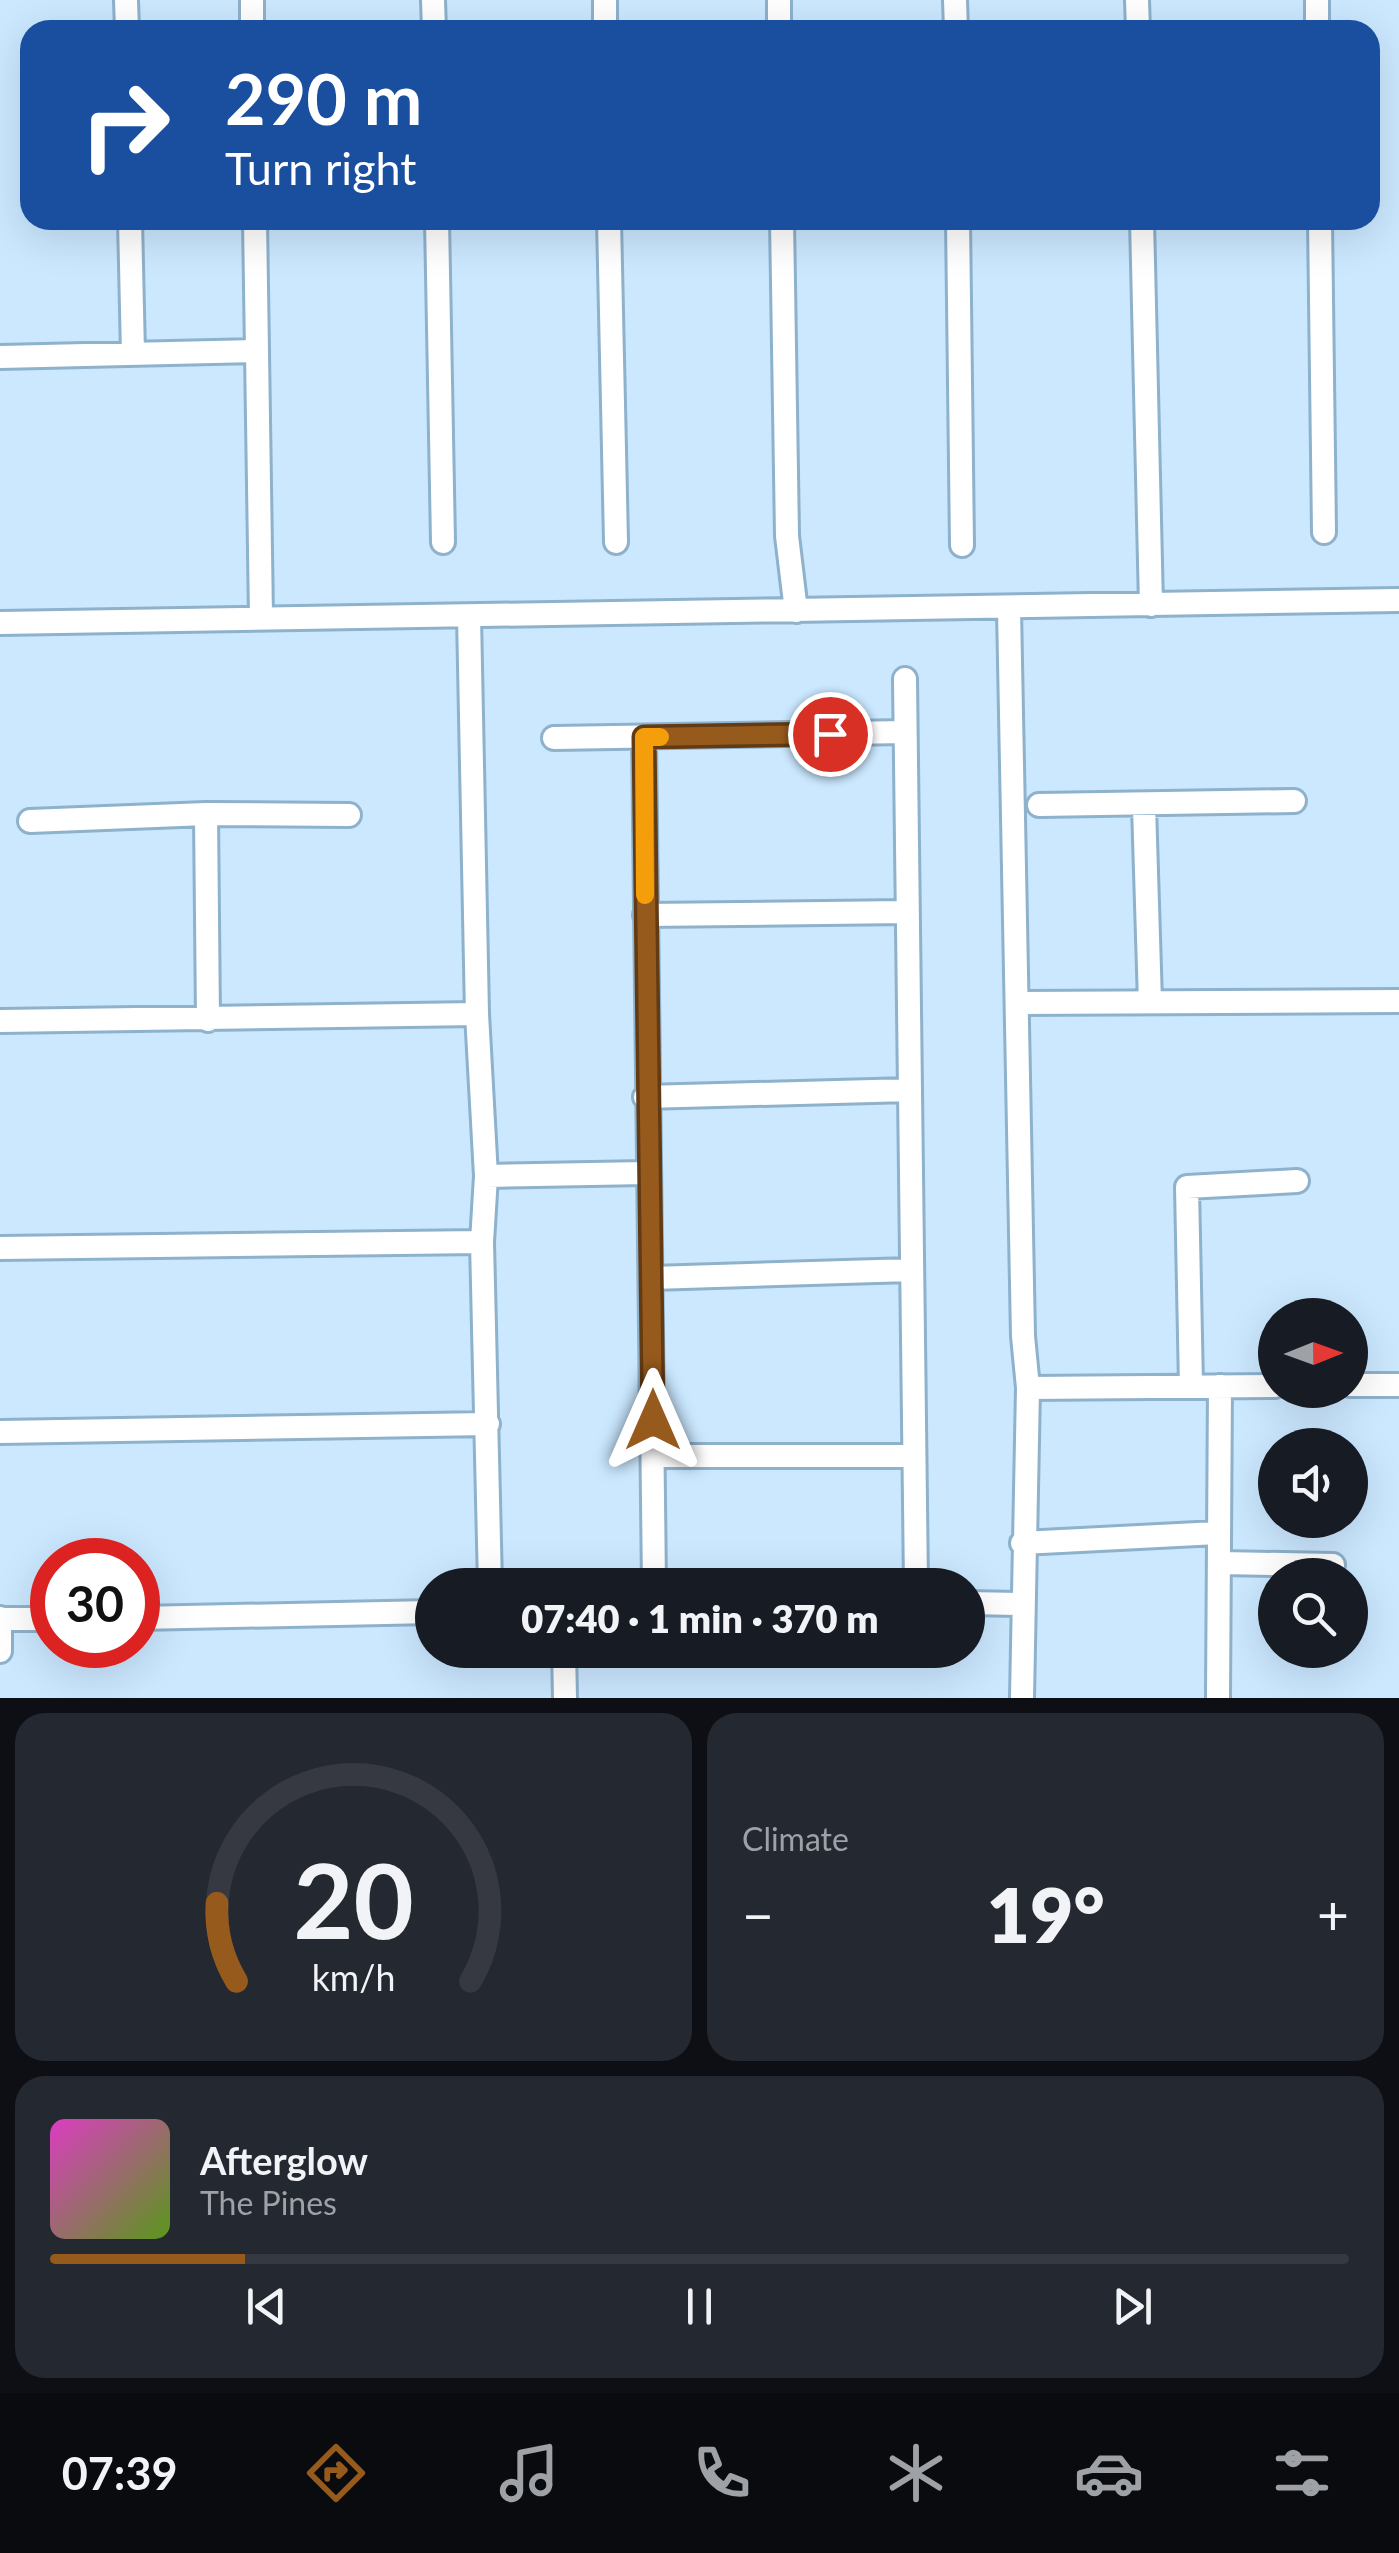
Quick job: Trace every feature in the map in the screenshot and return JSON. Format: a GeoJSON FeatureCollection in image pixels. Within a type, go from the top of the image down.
{"type":"FeatureCollection","features":[{"type":"Feature","properties":{"kind":"street"},"geometry":{"type":"LineString","coordinates":[[130,230],[133,354]]}},
{"type":"Feature","properties":{"kind":"street"},"geometry":{"type":"LineString","coordinates":[[255,230],[261,616]]}},
{"type":"Feature","properties":{"kind":"street"},"geometry":{"type":"LineString","coordinates":[[437,230],[442,542]]}},
{"type":"Feature","properties":{"kind":"street"},"geometry":{"type":"LineString","coordinates":[[609,230],[616,542]]}},
{"type":"Feature","properties":{"kind":"street"},"geometry":{"type":"LineString","coordinates":[[782,230],[787,536],[796,611]]}},
{"type":"Feature","properties":{"kind":"street"},"geometry":{"type":"LineString","coordinates":[[958,230],[962,544]]}},
{"type":"Feature","properties":{"kind":"street"},"geometry":{"type":"LineString","coordinates":[[1142,230],[1151,605]]}},
{"type":"Feature","properties":{"kind":"street"},"geometry":{"type":"LineString","coordinates":[[1320,230],[1324,532]]}},
{"type":"Feature","properties":{"kind":"street"},"geometry":{"type":"LineString","coordinates":[[0,358],[257,351]]}},
{"type":"Feature","properties":{"kind":"street"},"geometry":{"type":"LineString","coordinates":[[0,622],[1399,600]]}},
{"type":"Feature","properties":{"kind":"street"},"geometry":{"type":"LineString","coordinates":[[1009,608],[1028,1388],[1022,1698]]}},
{"type":"Feature","properties":{"kind":"street"},"geometry":{"type":"LineString","coordinates":[[469,616],[477,1014],[486,1176],[482,1242],[490,1568]]}},
{"type":"Feature","properties":{"kind":"street"},"geometry":{"type":"LineString","coordinates":[[905,679],[916,1568]]}},
{"type":"Feature","properties":{"kind":"street"},"geometry":{"type":"LineString","coordinates":[[554,738],[905,732]]}},
{"type":"Feature","properties":{"kind":"street"},"geometry":{"type":"LineString","coordinates":[[644,737],[645,1096],[652,1278],[654,1568]]}},
{"type":"Feature","properties":{"kind":"street"},"geometry":{"type":"LineString","coordinates":[[1039,805],[1294,801]]}},
{"type":"Feature","properties":{"kind":"street"},"geometry":{"type":"LineString","coordinates":[[1144,806],[1150,1002]]}},
{"type":"Feature","properties":{"kind":"street"},"geometry":{"type":"LineString","coordinates":[[206,814],[208,1020]]}},
{"type":"Feature","properties":{"kind":"street"},"geometry":{"type":"LineString","coordinates":[[30,821],[206,814],[348,816]]}},
{"type":"Feature","properties":{"kind":"street"},"geometry":{"type":"LineString","coordinates":[[645,915],[906,912]]}},
{"type":"Feature","properties":{"kind":"street"},"geometry":{"type":"LineString","coordinates":[[1018,1003],[1399,1001]]}},
{"type":"Feature","properties":{"kind":"street"},"geometry":{"type":"LineString","coordinates":[[0,1021],[477,1014]]}},
{"type":"Feature","properties":{"kind":"street"},"geometry":{"type":"LineString","coordinates":[[645,1096],[910,1090]]}},
{"type":"Feature","properties":{"kind":"street"},"geometry":{"type":"LineString","coordinates":[[486,1176],[646,1173]]}},
{"type":"Feature","properties":{"kind":"street"},"geometry":{"type":"LineString","coordinates":[[1191,1386],[1187,1186],[1297,1181]]}},
{"type":"Feature","properties":{"kind":"street"},"geometry":{"type":"LineString","coordinates":[[0,1248],[482,1242]]}},
{"type":"Feature","properties":{"kind":"street"},"geometry":{"type":"LineString","coordinates":[[652,1278],[910,1270]]}},
{"type":"Feature","properties":{"kind":"street"},"geometry":{"type":"LineString","coordinates":[[1368,1385],[1399,1385]]}},
{"type":"Feature","properties":{"kind":"street"},"geometry":{"type":"LineString","coordinates":[[1218,1698],[1220,1386]]}},
{"type":"Feature","properties":{"kind":"street"},"geometry":{"type":"LineString","coordinates":[[1028,1388],[1258,1386]]}},
{"type":"Feature","properties":{"kind":"street"},"geometry":{"type":"LineString","coordinates":[[0,1432],[488,1424]]}},
{"type":"Feature","properties":{"kind":"street"},"geometry":{"type":"LineString","coordinates":[[653,1456],[914,1456]]}},
{"type":"Feature","properties":{"kind":"street"},"geometry":{"type":"LineString","coordinates":[[1022,1543],[1217,1534]]}},
{"type":"Feature","properties":{"kind":"street"},"geometry":{"type":"LineString","coordinates":[[1220,1563],[1258,1564]]}},
{"type":"Feature","properties":{"kind":"street"},"geometry":{"type":"LineString","coordinates":[[985,1603],[1021,1604]]}},
{"type":"Feature","properties":{"kind":"street"},"geometry":{"type":"LineString","coordinates":[[160,1618],[415,1612]]}},
{"type":"Feature","properties":{"kind":"street"},"geometry":{"type":"LineString","coordinates":[[0,1651],[0,1618],[30,1618]]}},
{"type":"Feature","properties":{"kind":"street"},"geometry":{"type":"LineString","coordinates":[[565,1668],[566,1698]]}},
{"type":"Feature","properties":{"kind":"slow traffic"},"geometry":{"type":"LineString","coordinates":[[645,895],[644,737],[660,737]]}},
{"type":"Feature","properties":{"kind":"route"},"geometry":{"type":"LineString","coordinates":[[653,1420],[652,1278],[646,1173],[644,737],[830,734]]}}]}
